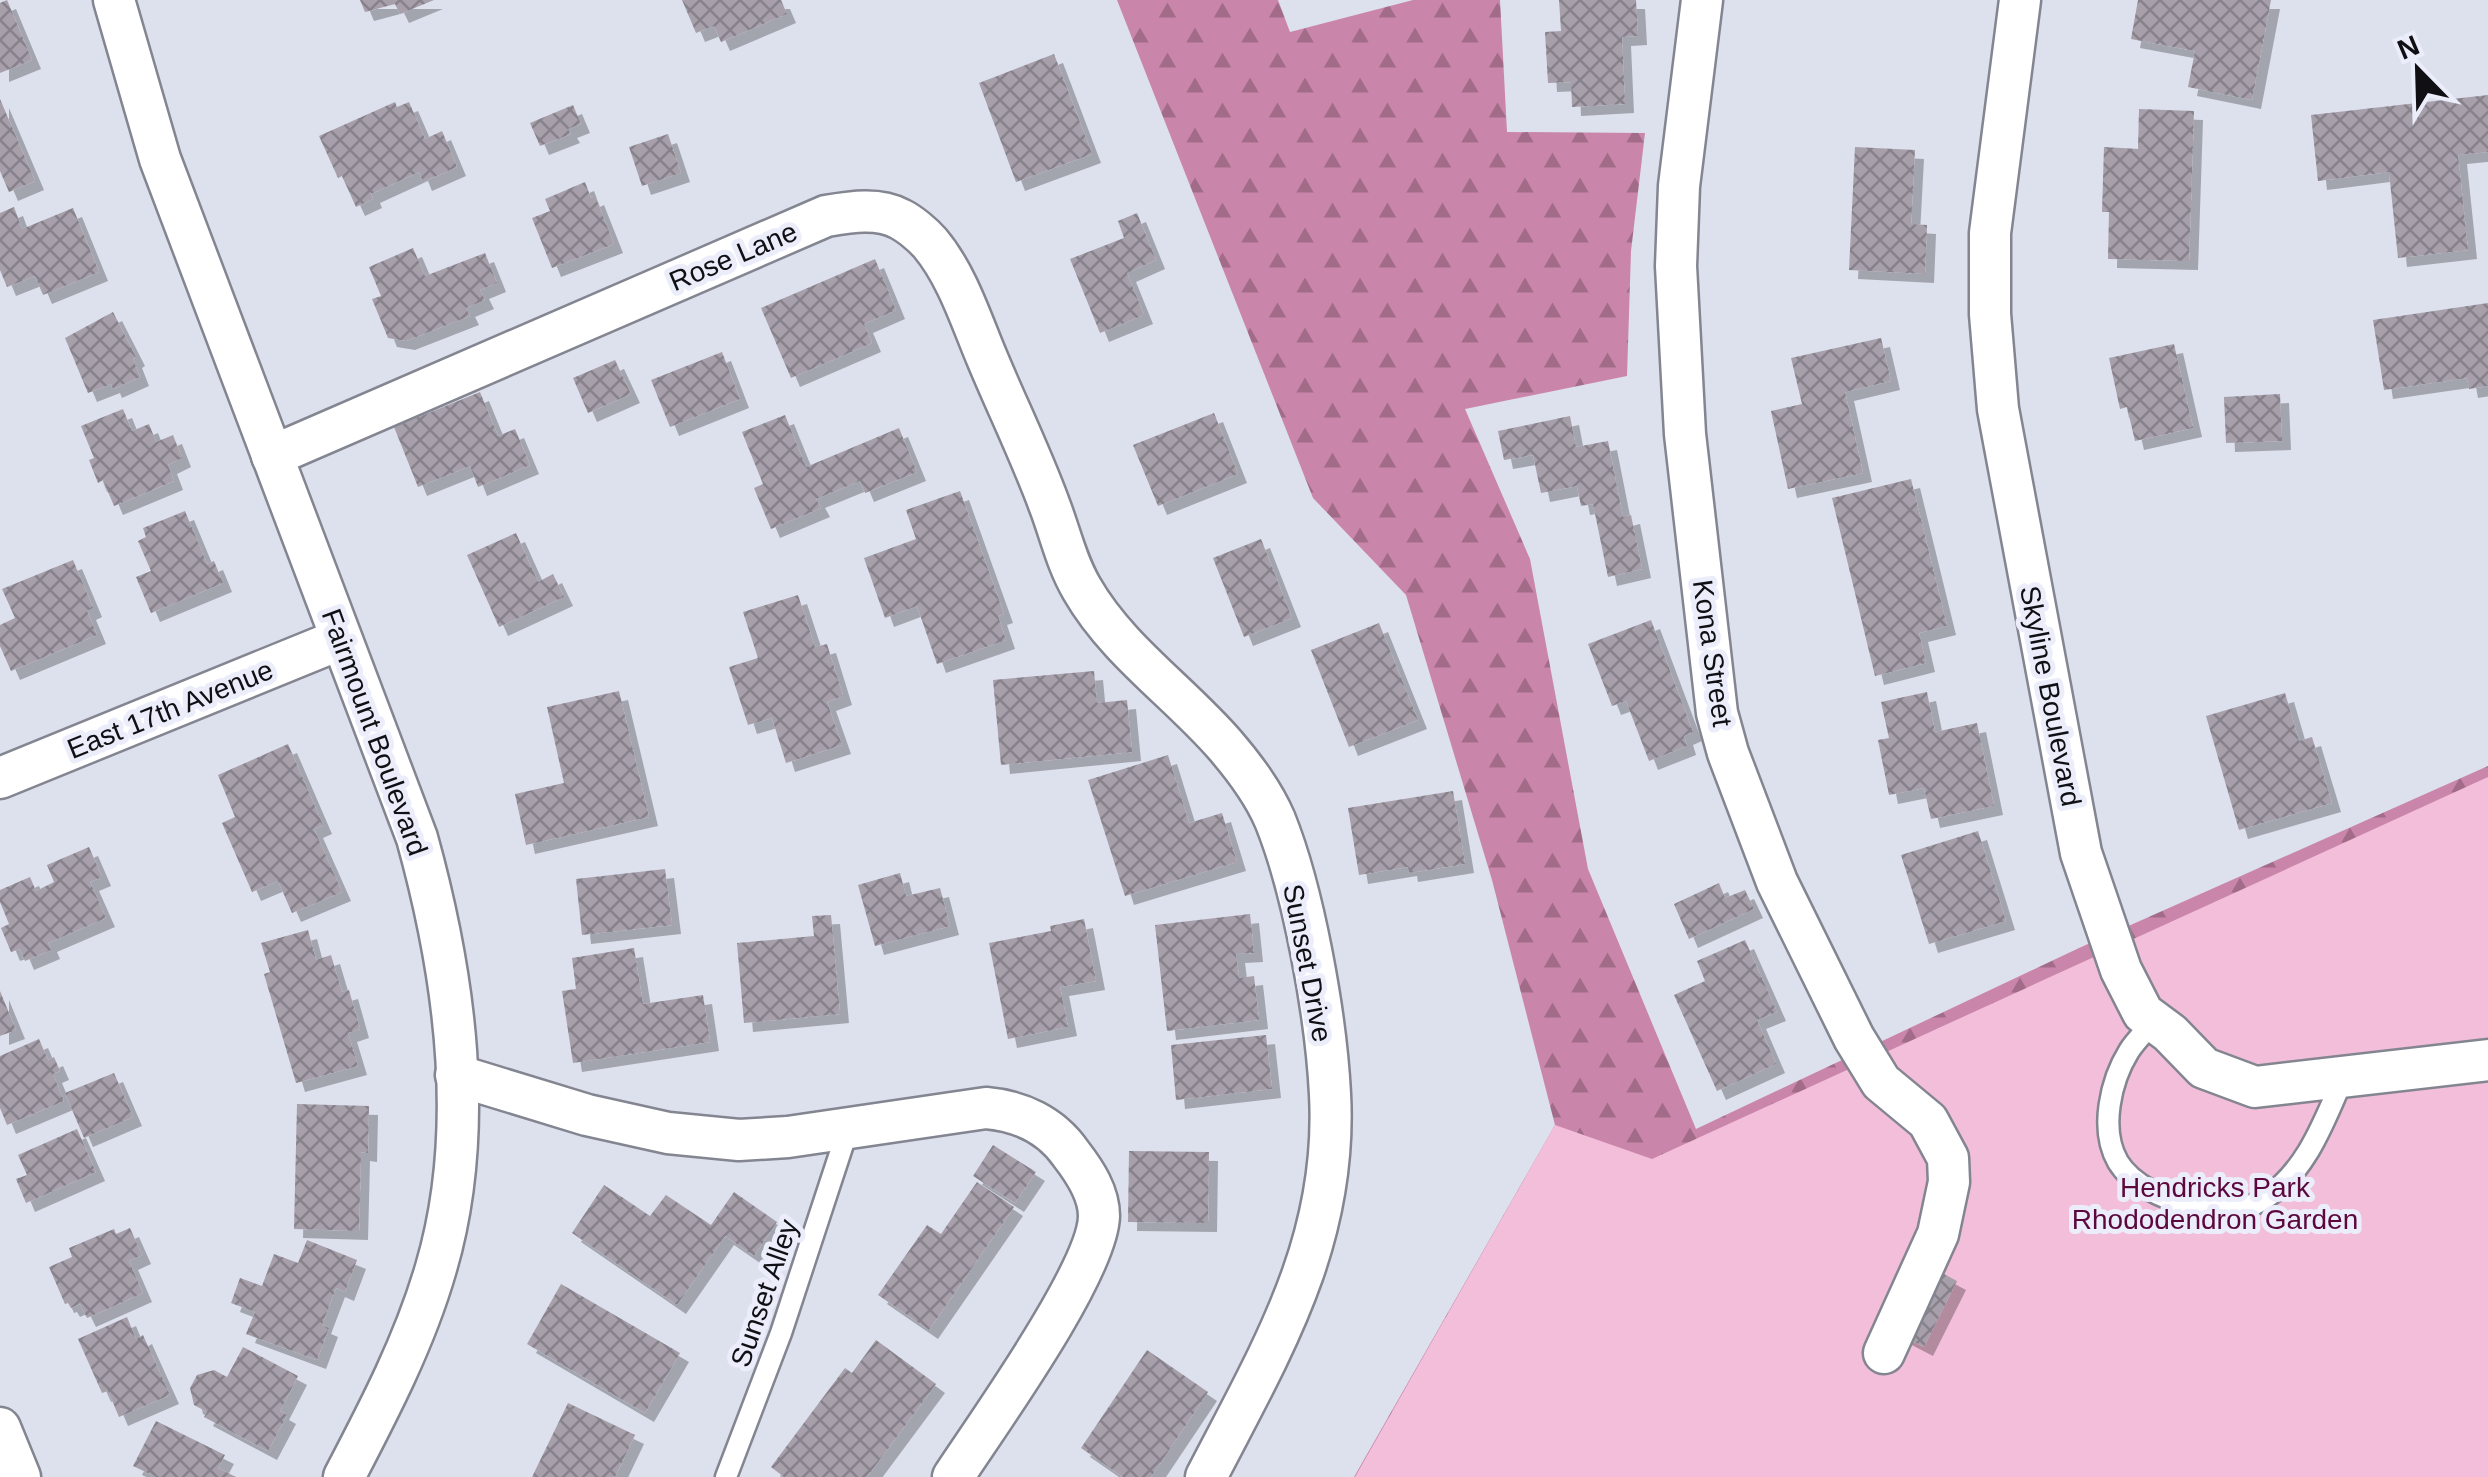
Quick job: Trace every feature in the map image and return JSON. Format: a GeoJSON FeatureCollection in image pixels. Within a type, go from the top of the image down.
{"type":"FeatureCollection","features":[{"type":"Feature","properties":{"kind":"street","name":"Fairmount Boulevard"},"geometry":{"type":"LineString","coordinates":[[114,0],[160,159],[391,766],[429,879],[450,988],[456,1074],[454,1184],[436,1268],[405,1353],[344,1477]]}},
{"type":"Feature","properties":{"kind":"street","name":"Kona Street"},"geometry":{"type":"LineString","coordinates":[[1702,0],[1679,186],[1676,266],[1685,434],[1717,713],[1728,753],[1777,882],[1854,1038],[1881,1082],[1928,1121],[1948,1158],[1948,1182],[1938,1234],[1884,1353]]}},
{"type":"Feature","properties":{"kind":"street","name":"Skyline Boulevard"},"geometry":{"type":"LineString","coordinates":[[2020,0],[1990,232],[1990,314],[1998,408],[2081,853],[2121,970],[2143,1012],[2204,1068],[2255,1087],[2488,1060]]}},
{"type":"Feature","properties":{"kind":"street","name":"Rose Lane"},"geometry":{"type":"LineString","coordinates":[[272,456],[826,216],[860,210],[898,218],[929,241],[964,306],[1049,504]]}},
{"type":"Feature","properties":{"kind":"street","name":"Sunset Drive"},"geometry":{"type":"LineString","coordinates":[[1049,504],[1065,554],[1102,619],[1224,744],[1274,817],[1297,893],[1320,1016],[1330,1094],[1330,1147],[1320,1224],[1280,1332],[1206,1477]]}},
{"type":"Feature","properties":{"kind":"street","name":"East 17th Avenue"},"geometry":{"type":"LineString","coordinates":[[0,778],[340,639]]}},
{"type":"Feature","properties":{"kind":"street"},"geometry":{"type":"LineString","coordinates":[[456,1074],[588,1115],[668,1133],[739,1140],[788,1137],[986,1108],[1012,1111],[1043,1126],[1068,1149],[1097,1198],[1099,1220],[1093,1244],[1075,1282],[953,1477]]}},
{"type":"Feature","properties":{"kind":"street"},"geometry":{"type":"LineString","coordinates":[[0,1428],[20,1477]]}},
{"type":"Feature","properties":{"kind":"lane"},"geometry":{"type":"LineString","coordinates":[[2154,1021],[2130,1049],[2115,1080],[2110,1130],[2118,1160],[2138,1183],[2179,1203],[2230,1211],[2262,1202],[2289,1178],[2317,1139],[2344,1078]]}},
{"type":"Feature","properties":{"kind":"lane","name":"Sunset Alley"},"geometry":{"type":"LineString","coordinates":[[726,1477],[781,1333],[850,1126]]}},
{"type":"Feature","properties":{"kind":"green space","name":"Hendricks Park Rhododendron Garden"},"geometry":{"type":"Polygon","coordinates":[[[1117,0],[1278,0],[1290,32],[1413,0],[1500,0],[1507,132],[1645,133],[1631,251],[1627,376],[1465,409],[1530,559],[1588,869],[1696,1129],[2079,948],[2488,766],[2488,1477],[1354,1477],[1555,1125],[1492,880],[1406,595],[1313,498],[1117,0]]]}},
{"type":"Feature","properties":{"kind":"green space","name":"Hendricks Park Rhododendron Garden"},"geometry":{"type":"Polygon","coordinates":[[[2488,777],[2488,1477],[1355,1477],[1555,1125],[1652,1159],[2488,777]]]}},
{"type":"Feature","properties":{"kind":"building"},"geometry":{"type":"Polygon","coordinates":[[[7,0],[32,60],[0,73],[0,3],[7,0]]]}},
{"type":"Feature","properties":{"kind":"building"},"geometry":{"type":"Polygon","coordinates":[[[360,0],[434,0],[400,14],[395,4],[365,12],[360,0]]]}},
{"type":"Feature","properties":{"kind":"building"},"geometry":{"type":"Polygon","coordinates":[[[682,0],[781,0],[787,14],[721,42],[714,26],[696,33],[682,0]]]}},
{"type":"Feature","properties":{"kind":"building"},"geometry":{"type":"Polygon","coordinates":[[[1559,0],[1636,0],[1638,36],[1622,37],[1625,104],[1572,107],[1571,82],[1548,83],[1545,32],[1561,31],[1559,0]]]}},
{"type":"Feature","properties":{"kind":"building"},"geometry":{"type":"Polygon","coordinates":[[[2138,0],[2271,0],[2252,100],[2188,87],[2195,51],[2131,39],[2138,0]]]}},
{"type":"Feature","properties":{"kind":"building"},"geometry":{"type":"Polygon","coordinates":[[[1054,54],[1092,154],[1016,182],[979,83],[1054,54]]]}},
{"type":"Feature","properties":{"kind":"building"},"geometry":{"type":"Polygon","coordinates":[[[2488,95],[2488,152],[2458,155],[2468,250],[2398,258],[2389,172],[2318,181],[2311,115],[2488,95]]]}},
{"type":"Feature","properties":{"kind":"building"},"geometry":{"type":"Polygon","coordinates":[[[0,99],[35,181],[9,192],[0,171],[0,99]]]}},
{"type":"Feature","properties":{"kind":"building"},"geometry":{"type":"Polygon","coordinates":[[[395,102],[397,107],[409,102],[425,139],[442,131],[457,167],[423,182],[419,172],[371,194],[373,199],[356,207],[319,136],[395,102]]]}},
{"type":"Feature","properties":{"kind":"building"},"geometry":{"type":"Polygon","coordinates":[[[573,105],[581,124],[568,129],[571,134],[540,146],[530,123],[573,105]]]}},
{"type":"Feature","properties":{"kind":"building"},"geometry":{"type":"Polygon","coordinates":[[[2139,109],[2194,111],[2189,261],[2108,259],[2109,212],[2102,212],[2104,147],[2138,149],[2139,109]]]}},
{"type":"Feature","properties":{"kind":"building"},"geometry":{"type":"Polygon","coordinates":[[[668,134],[681,173],[642,186],[629,147],[668,134]]]}},
{"type":"Feature","properties":{"kind":"building"},"geometry":{"type":"Polygon","coordinates":[[[1855,147],[1915,150],[1911,224],[1927,225],[1925,274],[1849,270],[1855,147]]]}},
{"type":"Feature","properties":{"kind":"building"},"geometry":{"type":"Polygon","coordinates":[[[585,182],[591,198],[595,196],[614,244],[552,268],[532,218],[550,211],[545,199],[585,182]]]}},
{"type":"Feature","properties":{"kind":"building"},"geometry":{"type":"Polygon","coordinates":[[[14,207],[22,229],[73,208],[99,272],[43,295],[35,276],[7,287],[0,270],[0,213],[14,207]]]}},
{"type":"Feature","properties":{"kind":"building"},"geometry":{"type":"Polygon","coordinates":[[[1137,213],[1156,260],[1127,273],[1144,315],[1100,333],[1070,259],[1124,238],[1118,221],[1137,213]]]}},
{"type":"Feature","properties":{"kind":"building"},"geometry":{"type":"Polygon","coordinates":[[[413,248],[425,276],[485,253],[497,283],[480,290],[485,300],[466,308],[470,316],[406,341],[388,338],[372,299],[381,296],[369,267],[413,248]]]}},
{"type":"Feature","properties":{"kind":"building"},"geometry":{"type":"Polygon","coordinates":[[[875,259],[896,310],[864,324],[872,343],[791,378],[761,308],[875,259]]]}},
{"type":"Feature","properties":{"kind":"building"},"geometry":{"type":"Polygon","coordinates":[[[2488,303],[2488,386],[2469,389],[2467,378],[2384,390],[2373,320],[2488,303]]]}},
{"type":"Feature","properties":{"kind":"building"},"geometry":{"type":"Polygon","coordinates":[[[113,312],[136,357],[133,359],[140,377],[113,389],[111,384],[88,393],[65,338],[113,312]]]}},
{"type":"Feature","properties":{"kind":"building"},"geometry":{"type":"Polygon","coordinates":[[[1881,338],[1891,381],[1845,392],[1863,473],[1788,489],[1771,411],[1802,404],[1791,358],[1881,338]]]}},
{"type":"Feature","properties":{"kind":"building"},"geometry":{"type":"Polygon","coordinates":[[[2174,344],[2193,428],[2135,441],[2127,407],[2120,409],[2109,358],[2174,344]]]}},
{"type":"Feature","properties":{"kind":"building"},"geometry":{"type":"Polygon","coordinates":[[[722,352],[740,399],[670,427],[651,380],[722,352]]]}},
{"type":"Feature","properties":{"kind":"building"},"geometry":{"type":"Polygon","coordinates":[[[615,360],[631,394],[588,413],[573,378],[615,360]]]}},
{"type":"Feature","properties":{"kind":"building"},"geometry":{"type":"Polygon","coordinates":[[[480,392],[498,436],[515,429],[530,465],[478,487],[470,466],[418,487],[394,427],[480,392]]]}},
{"type":"Feature","properties":{"kind":"building"},"geometry":{"type":"Polygon","coordinates":[[[2280,394],[2282,441],[2226,443],[2224,397],[2280,394]]]}},
{"type":"Feature","properties":{"kind":"building"},"geometry":{"type":"Polygon","coordinates":[[[123,409],[132,431],[149,424],[156,442],[173,435],[182,458],[168,465],[174,481],[114,506],[103,480],[98,483],[89,460],[94,458],[81,426],[123,409]]]}},
{"type":"Feature","properties":{"kind":"building"},"geometry":{"type":"Polygon","coordinates":[[[1214,413],[1238,474],[1158,506],[1133,445],[1214,413]]]}},
{"type":"Feature","properties":{"kind":"building"},"geometry":{"type":"Polygon","coordinates":[[[785,415],[806,467],[899,428],[917,472],[865,493],[860,481],[816,499],[821,508],[771,529],[754,488],[763,484],[742,432],[785,415]]]}},
{"type":"Feature","properties":{"kind":"building"},"geometry":{"type":"Polygon","coordinates":[[[1570,416],[1576,447],[1608,441],[1623,517],[1631,515],[1642,569],[1608,577],[1593,504],[1581,506],[1577,486],[1541,493],[1533,455],[1504,460],[1498,431],[1570,416]]]}},
{"type":"Feature","properties":{"kind":"building"},"geometry":{"type":"Polygon","coordinates":[[[1911,479],[1947,626],[1919,633],[1926,663],[1875,676],[1832,498],[1911,479]]]}},
{"type":"Feature","properties":{"kind":"building"},"geometry":{"type":"Polygon","coordinates":[[[960,491],[1004,614],[998,616],[1006,640],[937,664],[917,606],[885,618],[864,558],[916,539],[906,510],[960,491]]]}},
{"type":"Feature","properties":{"kind":"building"},"geometry":{"type":"Polygon","coordinates":[[[185,511],[207,564],[214,561],[223,583],[151,613],[136,577],[151,571],[138,541],[146,537],[143,528],[185,511]]]}},
{"type":"Feature","properties":{"kind":"building"},"geometry":{"type":"Polygon","coordinates":[[[516,533],[538,582],[553,574],[564,597],[499,627],[467,555],[516,533]]]}},
{"type":"Feature","properties":{"kind":"building"},"geometry":{"type":"Polygon","coordinates":[[[1261,539],[1292,618],[1244,637],[1213,558],[1261,539]]]}},
{"type":"Feature","properties":{"kind":"building"},"geometry":{"type":"Polygon","coordinates":[[[73,560],[93,608],[87,611],[97,635],[11,671],[0,646],[0,625],[15,618],[2,589],[73,560]]]}},
{"type":"Feature","properties":{"kind":"building"},"geometry":{"type":"Polygon","coordinates":[[[798,595],[815,647],[827,644],[843,696],[827,702],[842,745],[786,763],[772,718],[748,725],[729,667],[758,658],[743,612],[798,595]]]}},
{"type":"Feature","properties":{"kind":"building"},"geometry":{"type":"Polygon","coordinates":[[[1651,620],[1693,732],[1684,736],[1687,746],[1649,761],[1626,701],[1612,706],[1588,644],[1651,620]]]}},
{"type":"Feature","properties":{"kind":"building"},"geometry":{"type":"Polygon","coordinates":[[[1379,623],[1418,720],[1349,747],[1311,650],[1379,623]]]}},
{"type":"Feature","properties":{"kind":"building"},"geometry":{"type":"Polygon","coordinates":[[[1094,671],[1097,703],[1127,700],[1132,752],[1001,765],[993,680],[1094,671]]]}},
{"type":"Feature","properties":{"kind":"building"},"geometry":{"type":"Polygon","coordinates":[[[619,691],[649,817],[526,845],[515,794],[564,783],[547,707],[619,691]]]}},
{"type":"Feature","properties":{"kind":"building"},"geometry":{"type":"Polygon","coordinates":[[[1927,692],[1935,732],[1977,723],[1994,806],[1931,819],[1924,788],[1889,795],[1878,740],[1889,738],[1881,702],[1927,692]]]}},
{"type":"Feature","properties":{"kind":"building"},"geometry":{"type":"Polygon","coordinates":[[[2285,693],[2299,741],[2312,737],[2332,803],[2239,830],[2206,716],[2285,693]]]}},
{"type":"Feature","properties":{"kind":"building"},"geometry":{"type":"Polygon","coordinates":[[[288,744],[323,825],[314,829],[342,892],[292,913],[278,881],[252,892],[222,823],[235,817],[218,775],[288,744]]]}},
{"type":"Feature","properties":{"kind":"building"},"geometry":{"type":"Polygon","coordinates":[[[1168,755],[1189,823],[1222,813],[1237,862],[1125,896],[1088,780],[1168,755]]]}},
{"type":"Feature","properties":{"kind":"building"},"geometry":{"type":"Polygon","coordinates":[[[1453,791],[1465,864],[1409,873],[1408,867],[1359,875],[1348,808],[1453,791]]]}},
{"type":"Feature","properties":{"kind":"building"},"geometry":{"type":"Polygon","coordinates":[[[1978,831],[2006,921],[1929,944],[1901,855],[1978,831]]]}},
{"type":"Feature","properties":{"kind":"building"},"geometry":{"type":"Polygon","coordinates":[[[89,847],[102,877],[90,882],[106,918],[48,943],[51,950],[25,961],[20,949],[11,952],[1,928],[9,924],[0,902],[0,890],[30,877],[36,891],[54,882],[47,865],[89,847]]]}},
{"type":"Feature","properties":{"kind":"building"},"geometry":{"type":"Polygon","coordinates":[[[665,869],[672,925],[582,935],[576,879],[665,869]]]}},
{"type":"Feature","properties":{"kind":"building"},"geometry":{"type":"Polygon","coordinates":[[[900,873],[906,896],[940,888],[950,926],[875,946],[858,885],[900,873]]]}},
{"type":"Feature","properties":{"kind":"building"},"geometry":{"type":"Polygon","coordinates":[[[1719,883],[1725,898],[1745,890],[1754,909],[1689,939],[1674,904],[1719,883]]]}},
{"type":"Feature","properties":{"kind":"building"},"geometry":{"type":"Polygon","coordinates":[[[1250,914],[1254,953],[1236,954],[1239,978],[1254,976],[1259,1020],[1167,1031],[1155,925],[1250,914]]]}},
{"type":"Feature","properties":{"kind":"building"},"geometry":{"type":"Polygon","coordinates":[[[831,915],[840,1014],[744,1023],[737,943],[814,936],[812,916],[831,915]]]}},
{"type":"Feature","properties":{"kind":"building"},"geometry":{"type":"Polygon","coordinates":[[[1084,919],[1096,981],[1060,987],[1068,1027],[1008,1039],[989,943],[1051,931],[1050,926],[1084,919]]]}},
{"type":"Feature","properties":{"kind":"building"},"geometry":{"type":"Polygon","coordinates":[[[308,930],[316,960],[331,955],[342,992],[349,990],[360,1029],[348,1033],[358,1066],[296,1083],[264,974],[270,972],[261,943],[308,930]]]}},
{"type":"Feature","properties":{"kind":"building"},"geometry":{"type":"Polygon","coordinates":[[[1745,940],[1777,1012],[1757,1020],[1776,1064],[1717,1091],[1674,995],[1705,981],[1697,961],[1745,940]]]}},
{"type":"Feature","properties":{"kind":"building"},"geometry":{"type":"Polygon","coordinates":[[[634,948],[643,1004],[703,995],[710,1042],[573,1063],[562,991],[576,989],[572,958],[634,948]]]}},
{"type":"Feature","properties":{"kind":"building"},"geometry":{"type":"Polygon","coordinates":[[[0,991],[16,1030],[0,1036],[0,991]]]}},
{"type":"Feature","properties":{"kind":"building"},"geometry":{"type":"Polygon","coordinates":[[[1266,1035],[1272,1089],[1176,1100],[1171,1045],[1266,1035]]]}},
{"type":"Feature","properties":{"kind":"building"},"geometry":{"type":"Polygon","coordinates":[[[39,1039],[48,1060],[54,1057],[60,1071],[53,1074],[64,1101],[7,1125],[0,1108],[0,1056],[39,1039]]]}},
{"type":"Feature","properties":{"kind":"building"},"geometry":{"type":"Polygon","coordinates":[[[114,1073],[133,1117],[84,1138],[65,1093],[114,1073]]]}},
{"type":"Feature","properties":{"kind":"building"},"geometry":{"type":"Polygon","coordinates":[[[297,1104],[369,1106],[368,1153],[361,1152],[359,1231],[294,1229],[297,1104]]]}},
{"type":"Feature","properties":{"kind":"building"},"geometry":{"type":"Polygon","coordinates":[[[77,1129],[96,1172],[26,1203],[16,1179],[27,1175],[18,1155],[77,1129]]]}},
{"type":"Feature","properties":{"kind":"building"},"geometry":{"type":"Polygon","coordinates":[[[993,1145],[1036,1172],[1015,1203],[973,1176],[993,1145]]]}},
{"type":"Feature","properties":{"kind":"building"},"geometry":{"type":"Polygon","coordinates":[[[1129,1151],[1209,1152],[1208,1223],[1128,1222],[1129,1151]]]}},
{"type":"Feature","properties":{"kind":"building"},"geometry":{"type":"Polygon","coordinates":[[[977,1182],[1014,1207],[929,1330],[878,1295],[927,1225],[941,1234],[977,1182]]]}},
{"type":"Feature","properties":{"kind":"building"},"geometry":{"type":"Polygon","coordinates":[[[604,1185],[650,1216],[666,1195],[711,1225],[734,1192],[777,1222],[754,1256],[725,1236],[677,1305],[572,1233],[604,1185]]]}},
{"type":"Feature","properties":{"kind":"building"},"geometry":{"type":"Polygon","coordinates":[[[130,1228],[142,1255],[129,1261],[143,1293],[87,1318],[80,1304],[71,1308],[65,1304],[49,1267],[72,1257],[69,1248],[114,1229],[116,1234],[130,1228]]]}},
{"type":"Feature","properties":{"kind":"building"},"geometry":{"type":"Polygon","coordinates":[[[307,1240],[357,1260],[345,1292],[336,1288],[322,1325],[329,1328],[317,1360],[246,1334],[255,1312],[231,1303],[240,1278],[262,1286],[274,1254],[298,1263],[307,1240]]]}},
{"type":"Feature","properties":{"kind":"building"},"geometry":{"type":"Polygon","coordinates":[[[1929,1266],[1957,1281],[1924,1347],[1895,1332],[1929,1266]]]}},
{"type":"Feature","properties":{"kind":"building"},"geometry":{"type":"Polygon","coordinates":[[[561,1284],[680,1353],[645,1413],[527,1344],[561,1284]]]}},
{"type":"Feature","properties":{"kind":"building"},"geometry":{"type":"Polygon","coordinates":[[[127,1317],[136,1339],[143,1335],[170,1395],[119,1417],[108,1391],[102,1393],[78,1339],[127,1317]]]}},
{"type":"Feature","properties":{"kind":"building"},"geometry":{"type":"Polygon","coordinates":[[[876,1340],[936,1384],[867,1477],[784,1477],[771,1467],[845,1368],[852,1373],[876,1340]]]}},
{"type":"Feature","properties":{"kind":"building"},"geometry":{"type":"Polygon","coordinates":[[[243,1347],[298,1376],[280,1411],[287,1415],[268,1451],[204,1417],[207,1412],[194,1405],[190,1388],[197,1375],[214,1370],[227,1377],[243,1347]]]}},
{"type":"Feature","properties":{"kind":"building"},"geometry":{"type":"Polygon","coordinates":[[[1147,1350],[1208,1392],[1151,1477],[1123,1477],[1081,1448],[1147,1350]]]}},
{"type":"Feature","properties":{"kind":"building"},"geometry":{"type":"Polygon","coordinates":[[[568,1403],[635,1435],[615,1477],[532,1477],[568,1403]]]}},
{"type":"Feature","properties":{"kind":"building"},"geometry":{"type":"Polygon","coordinates":[[[156,1421],[225,1455],[218,1468],[236,1477],[156,1477],[133,1466],[156,1421]]]}}]}
